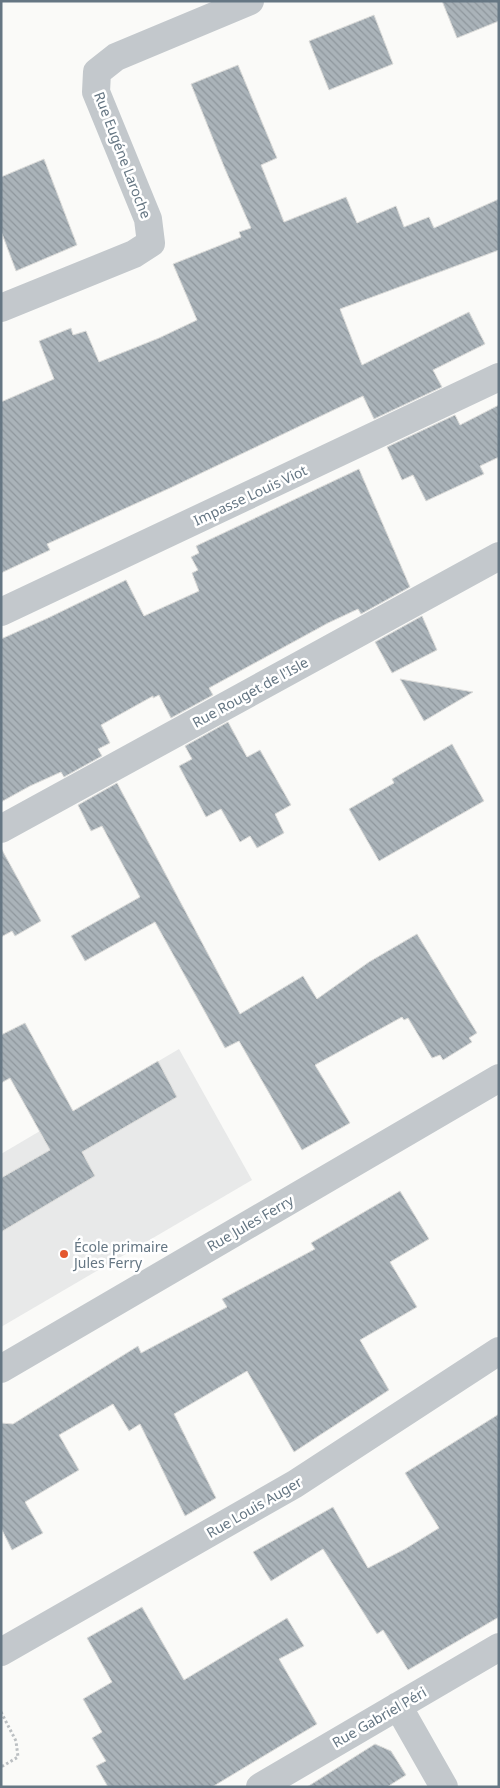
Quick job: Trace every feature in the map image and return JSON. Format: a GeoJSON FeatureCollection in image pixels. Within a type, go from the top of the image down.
{"type":"FeatureCollection","features":[{"type":"Feature","properties":{"kind":"street","name":"Rue Eugéne Laroche"},"geometry":{"type":"LineString","coordinates":[[1,308],[134,254],[151,243],[148,219],[96,92],[97,72],[116,57],[250,1]]}},
{"type":"Feature","properties":{"kind":"street","name":"Impasse Louis Viot"},"geometry":{"type":"LineString","coordinates":[[1,612],[499,377]]}},
{"type":"Feature","properties":{"kind":"street","name":"Rue Rouget de l'Isle"},"geometry":{"type":"LineString","coordinates":[[1,829],[499,556]]}},
{"type":"Feature","properties":{"kind":"street","name":"Rue Jules Ferry"},"geometry":{"type":"LineString","coordinates":[[1,1368],[499,1078]]}},
{"type":"Feature","properties":{"kind":"street","name":"Rue Louis Auger"},"geometry":{"type":"LineString","coordinates":[[1,1652],[295,1484],[499,1351]]}},
{"type":"Feature","properties":{"kind":"street","name":"Rue Gabriel Péri"},"geometry":{"type":"LineString","coordinates":[[260,1787],[499,1647]]}},
{"type":"Feature","properties":{"kind":"street"},"geometry":{"type":"LineString","coordinates":[[398,1706],[444,1787]]}},
{"type":"Feature","properties":{"kind":"path"},"geometry":{"type":"LineString","coordinates":[[1,1712],[16,1741],[18,1757],[1,1767]]}},
{"type":"Feature","properties":{"kind":"shaded area","name":"École primaire Jules Ferry"},"geometry":{"type":"Polygon","coordinates":[[[179,1049],[252,1180],[1,1327],[1,1154],[179,1049]]]}},
{"type":"Feature","properties":{"kind":"building"},"geometry":{"type":"Polygon","coordinates":[[[442,1],[499,1],[499,21],[457,38],[442,1]]]}},
{"type":"Feature","properties":{"kind":"building"},"geometry":{"type":"Polygon","coordinates":[[[374,15],[393,64],[329,90],[309,41],[374,15]]]}},
{"type":"Feature","properties":{"kind":"building"},"geometry":{"type":"Polygon","coordinates":[[[238,65],[277,158],[261,165],[284,222],[346,197],[357,223],[396,206],[404,227],[429,217],[434,228],[499,199],[499,250],[340,309],[362,365],[469,312],[485,344],[433,370],[442,387],[374,419],[363,396],[47,544],[50,550],[1,573],[1,402],[54,379],[39,341],[71,328],[73,335],[86,331],[99,362],[159,338],[197,320],[173,264],[241,237],[239,232],[251,228],[191,84],[238,65]]]}},
{"type":"Feature","properties":{"kind":"building"},"geometry":{"type":"Polygon","coordinates":[[[44,159],[77,245],[16,271],[1,231],[1,177],[44,159]]]}},
{"type":"Feature","properties":{"kind":"building"},"geometry":{"type":"Polygon","coordinates":[[[499,405],[499,457],[480,466],[484,474],[426,501],[413,475],[402,480],[387,447],[455,415],[460,425],[499,405]]]}},
{"type":"Feature","properties":{"kind":"building"},"geometry":{"type":"Polygon","coordinates":[[[359,469],[410,587],[361,614],[358,609],[328,623],[209,688],[213,695],[171,718],[159,695],[153,698],[153,696],[101,725],[110,743],[98,749],[102,756],[64,777],[61,772],[1,802],[1,639],[126,580],[144,616],[199,591],[192,573],[198,570],[191,557],[199,553],[196,546],[359,469]]]}},
{"type":"Feature","properties":{"kind":"building"},"geometry":{"type":"Polygon","coordinates":[[[422,616],[437,650],[392,673],[375,642],[422,616]]]}},
{"type":"Feature","properties":{"kind":"building"},"geometry":{"type":"Polygon","coordinates":[[[400,679],[473,692],[424,721],[400,679]]]}},
{"type":"Feature","properties":{"kind":"building"},"geometry":{"type":"Polygon","coordinates":[[[228,722],[247,757],[260,750],[291,805],[275,814],[284,833],[257,848],[250,836],[240,842],[221,809],[206,817],[179,766],[192,759],[185,746],[228,722]]]}},
{"type":"Feature","properties":{"kind":"building"},"geometry":{"type":"Polygon","coordinates":[[[452,744],[484,801],[379,861],[349,809],[394,783],[392,779],[452,744]]]}},
{"type":"Feature","properties":{"kind":"building"},"geometry":{"type":"Polygon","coordinates":[[[117,783],[240,1014],[303,976],[317,999],[369,962],[417,934],[477,1033],[469,1038],[472,1042],[443,1060],[440,1055],[432,1058],[408,1018],[404,1020],[402,1017],[315,1065],[350,1123],[302,1150],[239,1041],[225,1048],[155,922],[85,961],[71,936],[140,897],[102,826],[91,831],[78,805],[117,783]]]}},
{"type":"Feature","properties":{"kind":"building"},"geometry":{"type":"Polygon","coordinates":[[[1,848],[41,921],[15,936],[12,931],[1,937],[1,848]]]}},
{"type":"Feature","properties":{"kind":"building"},"geometry":{"type":"Polygon","coordinates":[[[25,1023],[73,1111],[158,1061],[177,1097],[82,1152],[95,1176],[1,1232],[1,1178],[50,1150],[10,1078],[1,1083],[1,1035],[25,1023]]]}},
{"type":"Feature","properties":{"kind":"building"},"geometry":{"type":"Polygon","coordinates":[[[400,1191],[429,1239],[390,1262],[417,1307],[360,1340],[389,1390],[294,1452],[247,1371],[174,1414],[216,1498],[185,1516],[140,1424],[129,1431],[113,1404],[59,1435],[79,1470],[25,1502],[43,1533],[12,1550],[1,1528],[1,1423],[13,1424],[138,1346],[141,1353],[227,1307],[222,1299],[315,1249],[311,1243],[400,1191]]]}},
{"type":"Feature","properties":{"kind":"building"},"geometry":{"type":"Polygon","coordinates":[[[499,1414],[499,1617],[408,1670],[383,1630],[377,1634],[323,1549],[271,1581],[253,1552],[333,1507],[368,1568],[405,1549],[439,1528],[405,1473],[499,1414]]]}},
{"type":"Feature","properties":{"kind":"building"},"geometry":{"type":"Polygon","coordinates":[[[142,1607],[184,1680],[287,1618],[304,1646],[279,1659],[317,1724],[212,1787],[108,1787],[96,1766],[106,1761],[92,1738],[102,1732],[83,1699],[112,1682],[87,1638],[142,1607]]]}},
{"type":"Feature","properties":{"kind":"building"},"geometry":{"type":"Polygon","coordinates":[[[375,1744],[391,1751],[406,1775],[387,1787],[307,1787],[375,1744]]]}},
{"type":"Feature","properties":{"kind":"place","name":"École primaire Jules Ferry"},"geometry":{"type":"Point","coordinates":[64,1254]}}]}
